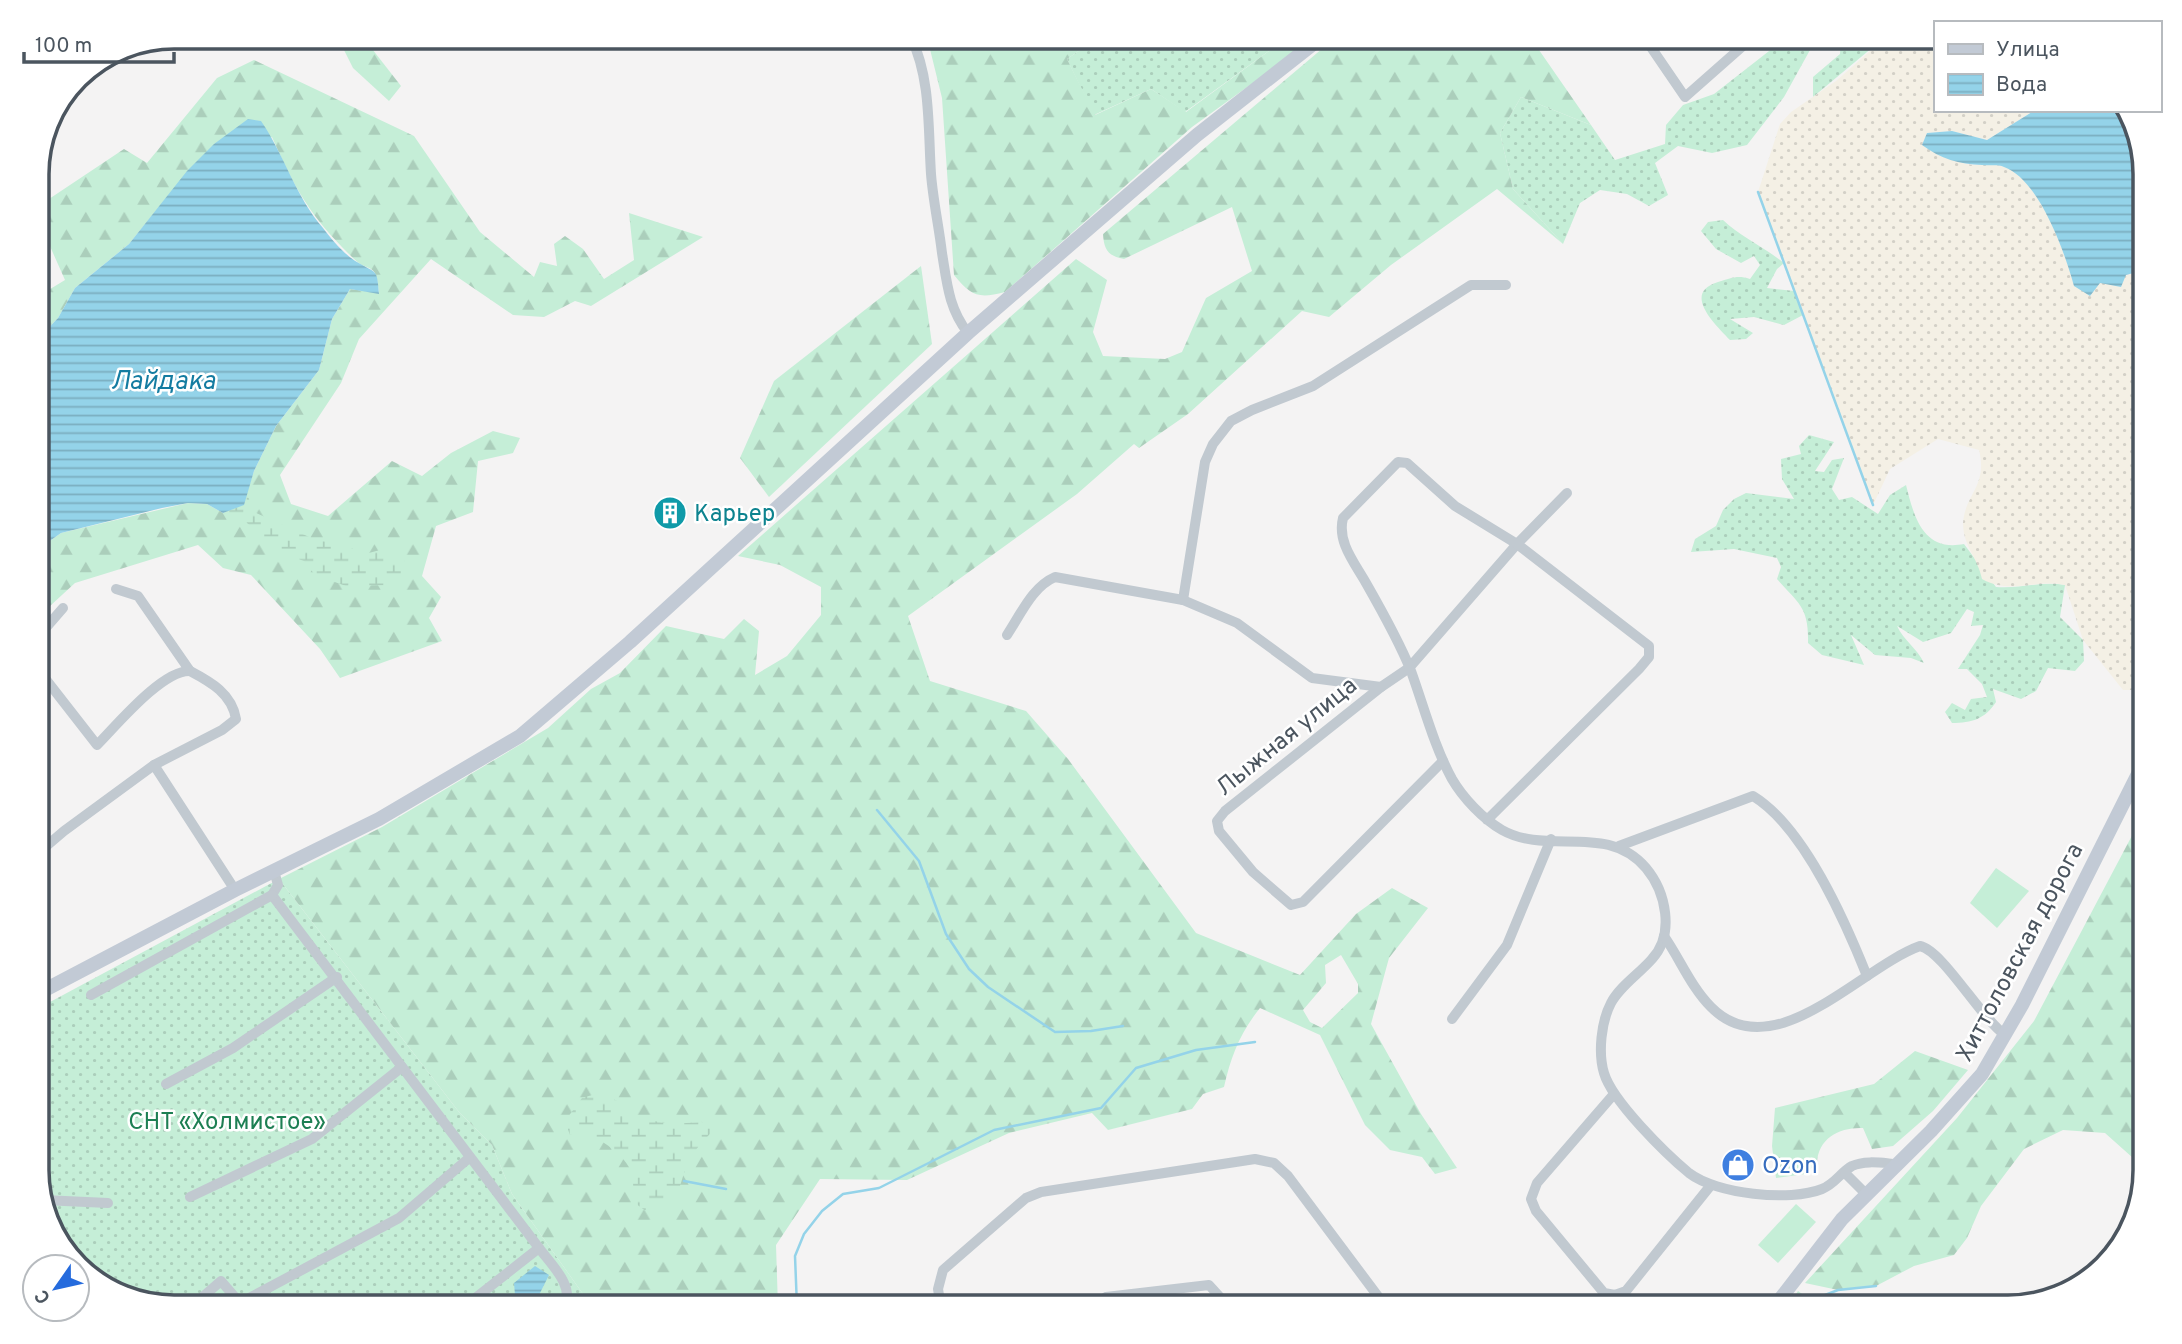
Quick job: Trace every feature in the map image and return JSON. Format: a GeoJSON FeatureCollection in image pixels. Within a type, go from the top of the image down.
{"type":"FeatureCollection","features":[{"type":"Feature","properties":{"kind":"main road"},"geometry":{"type":"LineString","coordinates":[[49,988],[234,890],[379,819],[520,736],[630,642],[968,333],[1197,135],[1307,49]]}},
{"type":"Feature","properties":{"kind":"main road","name":"Хиттоловская дорога"},"geometry":{"type":"LineString","coordinates":[[1783,1295],[1835,1228],[1982,1074],[2005,1035],[2133,784]]}},
{"type":"Feature","properties":{"kind":"street"},"geometry":{"type":"LineString","coordinates":[[917,49],[928,105],[931,177],[947,290],[954,315],[968,333]]}},
{"type":"Feature","properties":{"kind":"street"},"geometry":{"type":"LineString","coordinates":[[1652,49],[1685,97],[1739,49]]}},
{"type":"Feature","properties":{"kind":"street"},"geometry":{"type":"LineString","coordinates":[[1183,600],[1205,462],[1213,443],[1231,421],[1312,386],[1471,285],[1506,285]]}},
{"type":"Feature","properties":{"kind":"street"},"geometry":{"type":"LineString","coordinates":[[1487,820],[1649,657],[1649,646],[1517,544],[1455,506],[1407,463],[1398,462],[1343,518],[1341,539],[1387,619],[1409,668],[1443,761],[1454,782],[1487,820],[1522,837],[1595,841],[1619,846],[1645,867],[1658,886],[1666,912],[1664,936],[1655,957],[1611,1002],[1604,1023],[1601,1044],[1603,1072],[1614,1094],[1663,1149],[1691,1174],[1711,1185],[1776,1196],[1824,1189],[1852,1167],[1868,1162],[1896,1164]]}},
{"type":"Feature","properties":{"kind":"street","name":"Лыжная улица"},"geometry":{"type":"LineString","coordinates":[[1443,761],[1303,902],[1291,905],[1253,872],[1219,831],[1217,821],[1381,687],[1409,668],[1517,544],[1567,493]]}},
{"type":"Feature","properties":{"kind":"street"},"geometry":{"type":"LineString","coordinates":[[1007,635],[1034,593],[1043,583],[1055,577],[1183,600],[1237,624],[1312,678],[1381,687]]}},
{"type":"Feature","properties":{"kind":"street"},"geometry":{"type":"LineString","coordinates":[[116,589],[138,596],[190,671]]}},
{"type":"Feature","properties":{"kind":"street"},"geometry":{"type":"LineString","coordinates":[[49,624],[63,608]]}},
{"type":"Feature","properties":{"kind":"street"},"geometry":{"type":"LineString","coordinates":[[49,683],[97,745],[158,685],[183,671],[190,671],[213,682],[234,706],[236,719],[222,730],[154,765],[49,844]]}},
{"type":"Feature","properties":{"kind":"street"},"geometry":{"type":"LineString","coordinates":[[154,765],[234,890]]}},
{"type":"Feature","properties":{"kind":"street"},"geometry":{"type":"LineString","coordinates":[[1619,846],[1753,796],[1768,805],[1821,876],[1844,919],[1867,976]]}},
{"type":"Feature","properties":{"kind":"street"},"geometry":{"type":"LineString","coordinates":[[1452,1018],[1507,945],[1551,839]]}},
{"type":"Feature","properties":{"kind":"street"},"geometry":{"type":"LineString","coordinates":[[91,995],[272,895],[278,886],[274,871]]}},
{"type":"Feature","properties":{"kind":"street"},"geometry":{"type":"LineString","coordinates":[[272,895],[337,977],[469,1158],[539,1248],[568,1295]]}},
{"type":"Feature","properties":{"kind":"street"},"geometry":{"type":"LineString","coordinates":[[1664,936],[1711,1008],[1731,1021],[1752,1028],[1779,1026],[1810,1011],[1913,948],[1926,947],[1996,1029],[2005,1035]]}},
{"type":"Feature","properties":{"kind":"street"},"geometry":{"type":"LineString","coordinates":[[166,1084],[233,1048],[337,977]]}},
{"type":"Feature","properties":{"kind":"street"},"geometry":{"type":"LineString","coordinates":[[190,1196],[312,1139],[402,1067]]}},
{"type":"Feature","properties":{"kind":"street"},"geometry":{"type":"LineString","coordinates":[[1614,1094],[1537,1183],[1531,1199],[1536,1211],[1604,1293],[1615,1295],[1626,1291],[1711,1185]]}},
{"type":"Feature","properties":{"kind":"street"},"geometry":{"type":"LineString","coordinates":[[256,1295],[399,1219],[469,1158]]}},
{"type":"Feature","properties":{"kind":"street"},"geometry":{"type":"LineString","coordinates":[[939,1295],[943,1270],[1026,1198],[1041,1192],[1255,1159],[1275,1163],[1288,1176],[1377,1295]]}},
{"type":"Feature","properties":{"kind":"street"},"geometry":{"type":"LineString","coordinates":[[1845,1173],[1866,1194]]}},
{"type":"Feature","properties":{"kind":"street"},"geometry":{"type":"LineString","coordinates":[[53,1200],[108,1203]]}},
{"type":"Feature","properties":{"kind":"street"},"geometry":{"type":"LineString","coordinates":[[479,1295],[539,1248]]}},
{"type":"Feature","properties":{"kind":"street"},"geometry":{"type":"LineString","coordinates":[[203,1295],[221,1281],[233,1295]]}},
{"type":"Feature","properties":{"kind":"street"},"geometry":{"type":"LineString","coordinates":[[1123,1295],[1209,1285],[1218,1295]]}},
{"type":"Feature","properties":{"kind":"green space"},"geometry":{"type":"Polygon","coordinates":[[[344,49],[372,49],[401,86],[389,101],[353,68],[344,49]]]}},
{"type":"Feature","properties":{"kind":"green space"},"geometry":{"type":"Polygon","coordinates":[[[930,49],[1082,49],[1067,59],[1095,115],[1151,89],[1186,112],[1272,49],[1299,49],[1192,127],[1005,292],[988,295],[970,291],[954,275],[942,98],[930,49]]]}},
{"type":"Feature","properties":{"kind":"green space"},"geometry":{"type":"Polygon","coordinates":[[[1082,49],[1272,49],[1185,112],[1151,89],[1094,115],[1067,59],[1082,49]]]}},
{"type":"Feature","properties":{"kind":"green space"},"geometry":{"type":"Polygon","coordinates":[[[1322,49],[1538,49],[1591,125],[1521,97],[1500,133],[1513,189],[1563,244],[1497,189],[1391,265],[1329,317],[1302,311],[1188,414],[1139,448],[1134,444],[1077,494],[908,616],[930,681],[1026,711],[1068,759],[1196,933],[1300,975],[1356,914],[1392,888],[1428,908],[1389,958],[1371,1024],[1421,1114],[1457,1168],[1435,1174],[1422,1157],[1390,1150],[1365,1125],[1320,1035],[1260,1008],[1237,1045],[1224,1087],[1203,1094],[1192,1109],[1108,1130],[1092,1113],[1009,1133],[907,1180],[820,1179],[776,1245],[778,1295],[582,1295],[512,1194],[492,1145],[459,1112],[279,879],[382,827],[548,728],[591,689],[620,673],[666,626],[724,639],[744,619],[759,631],[755,675],[787,656],[821,615],[821,587],[780,565],[738,556],[1076,259],[1107,280],[1093,332],[1103,356],[1165,359],[1182,352],[1206,298],[1252,271],[1232,207],[1124,259],[1114,256],[1104,244],[1103,234],[1322,49]],[[1341,955],[1325,965],[1326,983],[1303,1010],[1310,1022],[1322,1028],[1358,993],[1358,984],[1341,955]]]}},
{"type":"Feature","properties":{"kind":"green space"},"geometry":{"type":"Polygon","coordinates":[[[1772,49],[1812,49],[1784,97],[1747,145],[1712,153],[1678,146],[1655,163],[1668,195],[1649,206],[1627,194],[1600,190],[1580,203],[1563,244],[1513,189],[1500,133],[1521,97],[1591,125],[1615,160],[1665,144],[1666,125],[1683,105],[1714,94],[1772,49]]]}},
{"type":"Feature","properties":{"kind":"green space"},"geometry":{"type":"Polygon","coordinates":[[[1840,49],[1871,49],[1813,97],[1813,77],[1840,54],[1840,49]]]}},
{"type":"Feature","properties":{"kind":"green space"},"geometry":{"type":"Polygon","coordinates":[[[254,60],[414,136],[480,232],[534,277],[540,262],[557,266],[554,244],[565,236],[583,249],[604,279],[634,260],[629,213],[703,237],[591,306],[575,301],[544,317],[513,315],[431,259],[359,339],[341,383],[280,475],[291,504],[328,516],[392,461],[422,476],[451,453],[493,431],[520,438],[513,453],[478,461],[473,512],[436,526],[422,576],[441,597],[429,618],[442,641],[340,678],[320,649],[251,575],[223,568],[198,545],[75,583],[49,607],[49,542],[61,533],[188,503],[207,504],[223,513],[243,504],[254,471],[276,426],[319,370],[332,319],[350,289],[379,293],[374,271],[353,258],[305,202],[272,137],[155,212],[129,244],[75,288],[58,318],[49,327],[49,290],[65,280],[49,244],[49,199],[124,149],[147,163],[217,78],[254,60]]]}},
{"type":"Feature","properties":{"kind":"green space"},"geometry":{"type":"Polygon","coordinates":[[[1723,220],[1784,263],[1777,269],[1767,288],[1794,291],[1803,315],[1784,325],[1754,317],[1730,319],[1753,333],[1746,339],[1730,340],[1716,325],[1704,309],[1702,293],[1708,287],[1731,278],[1750,279],[1760,265],[1754,256],[1741,263],[1716,249],[1701,231],[1708,222],[1723,220]]]}},
{"type":"Feature","properties":{"kind":"green space"},"geometry":{"type":"Polygon","coordinates":[[[921,266],[932,344],[769,497],[740,458],[774,381],[921,266]]]}},
{"type":"Feature","properties":{"kind":"green space"},"geometry":{"type":"Polygon","coordinates":[[[1809,435],[1834,442],[1815,471],[1824,472],[1832,460],[1844,458],[1832,489],[1839,500],[1852,497],[1878,514],[1890,495],[1906,485],[1923,530],[1939,543],[1964,544],[1996,587],[2065,585],[2060,617],[2083,640],[2084,661],[2075,671],[2048,668],[2036,691],[2021,699],[1993,689],[1996,702],[1983,716],[1972,721],[1952,723],[1945,712],[1952,703],[1965,710],[1971,699],[1987,697],[1982,684],[1967,669],[1958,669],[1980,635],[1983,625],[1971,626],[1974,612],[1967,609],[1951,633],[1923,642],[1897,626],[1924,663],[1911,658],[1875,655],[1851,635],[1864,665],[1822,655],[1808,643],[1807,621],[1801,607],[1777,579],[1781,567],[1777,558],[1734,549],[1691,552],[1695,539],[1716,526],[1723,510],[1734,499],[1746,493],[1794,499],[1782,479],[1781,459],[1801,454],[1799,446],[1809,435]]]}},
{"type":"Feature","properties":{"kind":"green space"},"geometry":{"type":"Polygon","coordinates":[[[247,494],[254,512],[318,541],[339,543],[365,554],[380,550],[403,558],[408,570],[396,585],[346,586],[315,575],[304,561],[281,553],[247,523],[223,513],[243,505],[247,494]]]}},
{"type":"Feature","properties":{"kind":"green space"},"geometry":{"type":"Polygon","coordinates":[[[2133,834],[2133,1158],[2105,1133],[2063,1130],[2024,1149],[1981,1206],[1967,1238],[1954,1255],[1914,1266],[1876,1286],[1838,1290],[1805,1283],[1957,1118],[2034,1021],[2133,834]]]}},
{"type":"Feature","properties":{"kind":"green space"},"geometry":{"type":"Polygon","coordinates":[[[1996,868],[2029,891],[1997,928],[1970,903],[1996,868]]]}},
{"type":"Feature","properties":{"kind":"green space","name":"СНТ «Холмистое»"},"geometry":{"type":"Polygon","coordinates":[[[279,879],[459,1112],[492,1145],[512,1194],[583,1294],[174,1295],[141,1291],[126,1286],[98,1269],[91,1264],[91,1253],[80,1253],[58,1218],[49,1179],[49,1003],[279,879]]]}},
{"type":"Feature","properties":{"kind":"green space"},"geometry":{"type":"Polygon","coordinates":[[[1915,1051],[1968,1070],[1933,1111],[1893,1146],[1872,1149],[1863,1128],[1839,1132],[1821,1147],[1817,1163],[1805,1174],[1776,1178],[1772,1146],[1775,1108],[1874,1084],[1915,1051]]]}},
{"type":"Feature","properties":{"kind":"green space"},"geometry":{"type":"Polygon","coordinates":[[[599,1093],[620,1102],[636,1118],[671,1124],[702,1122],[714,1129],[692,1155],[675,1197],[651,1215],[635,1203],[630,1169],[620,1155],[595,1138],[577,1133],[570,1135],[565,1121],[582,1098],[599,1093]]]}},
{"type":"Feature","properties":{"kind":"green space"},"geometry":{"type":"Polygon","coordinates":[[[1796,1204],[1816,1222],[1778,1263],[1758,1245],[1796,1204]]]}},
{"type":"Feature","properties":{"kind":"sand"},"geometry":{"type":"Polygon","coordinates":[[[1872,49],[1934,49],[1934,112],[2032,112],[1987,140],[1952,131],[1927,133],[1922,145],[1961,163],[2005,167],[2018,175],[2040,202],[2049,219],[2074,286],[2100,283],[2133,273],[2133,690],[2123,690],[2083,640],[2065,585],[2003,586],[1982,579],[1965,538],[1963,523],[1981,473],[1979,450],[1938,439],[1890,469],[1873,505],[1758,192],[1780,124],[1791,112],[1836,81],[1872,49]]]}},
{"type":"Feature","properties":{"kind":"water"},"geometry":{"type":"Polygon","coordinates":[[[2032,112],[2117,112],[2131,149],[2133,165],[2133,273],[2126,275],[2121,287],[2100,283],[2090,296],[2074,286],[2049,219],[2039,201],[2017,174],[2002,166],[1950,160],[1922,145],[1927,133],[1952,131],[1987,140],[2032,112]]]}},
{"type":"Feature","properties":{"kind":"water","name":"Лайдака"},"geometry":{"type":"Polygon","coordinates":[[[248,119],[261,121],[313,216],[348,256],[375,273],[379,294],[350,289],[332,319],[319,370],[276,426],[254,471],[244,505],[223,513],[207,504],[188,503],[61,533],[49,542],[49,327],[58,318],[75,288],[129,244],[187,171],[214,144],[248,119]]]}},
{"type":"Feature","properties":{"kind":"water"},"geometry":{"type":"Polygon","coordinates":[[[535,1266],[549,1275],[539,1295],[515,1295],[514,1283],[535,1266]]]}},
{"type":"Feature","properties":{"kind":"waterway"},"geometry":{"type":"LineString","coordinates":[[1758,192],[1873,505]]}},
{"type":"Feature","properties":{"kind":"waterway"},"geometry":{"type":"LineString","coordinates":[[877,810],[919,861],[946,934],[969,969],[988,987],[1055,1032],[1091,1031],[1123,1026]]}},
{"type":"Feature","properties":{"kind":"waterway"},"geometry":{"type":"LineString","coordinates":[[797,1295],[795,1256],[804,1234],[822,1211],[843,1194],[879,1188],[994,1130],[1101,1108],[1136,1068],[1196,1050],[1255,1042]]}},
{"type":"Feature","properties":{"kind":"waterway"},"geometry":{"type":"LineString","coordinates":[[684,1181],[726,1189]]}},
{"type":"Feature","properties":{"kind":"waterway"},"geometry":{"type":"LineString","coordinates":[[1825,1295],[1838,1290],[1876,1286]]}},
{"type":"Feature","properties":{"kind":"place","name":"Карьер"},"geometry":{"type":"Point","coordinates":[670,513]}},
{"type":"Feature","properties":{"kind":"place","name":"Ozon"},"geometry":{"type":"Point","coordinates":[1738,1165]}}]}
